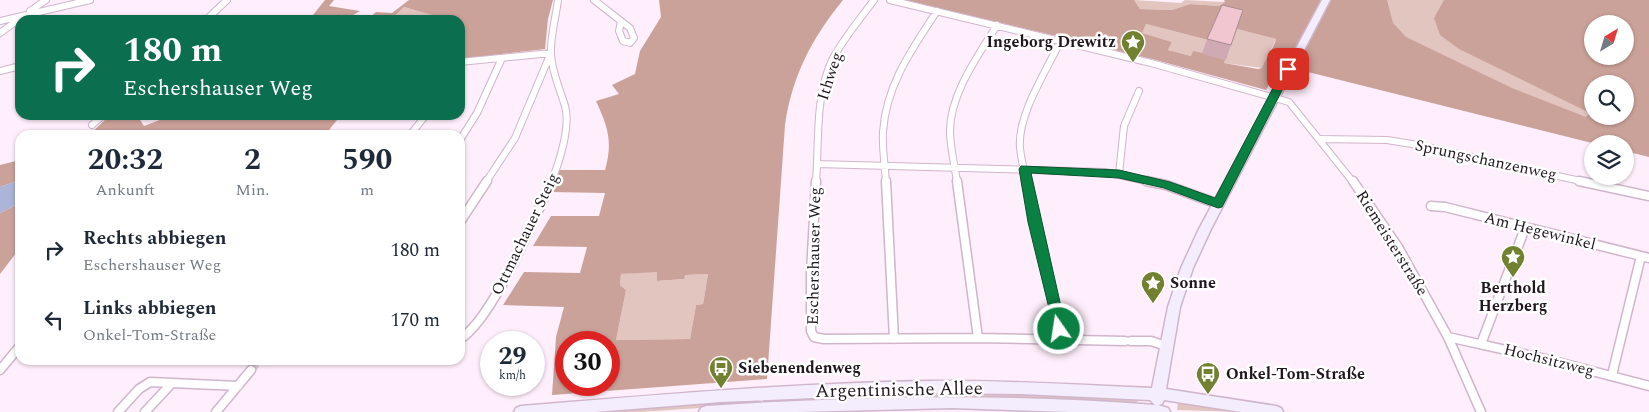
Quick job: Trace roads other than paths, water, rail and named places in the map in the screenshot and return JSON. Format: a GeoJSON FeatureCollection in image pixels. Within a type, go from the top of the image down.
{"type":"FeatureCollection","features":[{"type":"Feature","properties":{"kind":"main road"},"geometry":{"type":"LineString","coordinates":[[1158,412],[1158,394],[1166,346],[1174,307],[1187,268],[1274,96],[1326,0]]}},
{"type":"Feature","properties":{"kind":"main road","name":"Argentinische Allee"},"geometry":{"type":"LineString","coordinates":[[521,412],[712,396],[878,388],[1021,388],[1158,394],[1276,412]]}},
{"type":"Feature","properties":{"kind":"main road","name":"Argentinische Allee"},"geometry":{"type":"LineString","coordinates":[[706,412],[864,404],[954,403],[1027,404],[1158,412]]}},
{"type":"Feature","properties":{"kind":"street"},"geometry":{"type":"LineString","coordinates":[[26,15],[46,0]]}},
{"type":"Feature","properties":{"kind":"street"},"geometry":{"type":"LineString","coordinates":[[26,15],[90,0]]}},
{"type":"Feature","properties":{"kind":"street"},"geometry":{"type":"LineString","coordinates":[[211,15],[227,0]]}},
{"type":"Feature","properties":{"kind":"street","name":"Ottmachauer Steig"},"geometry":{"type":"LineString","coordinates":[[465,336],[482,319],[525,239],[557,169],[566,127],[566,109],[554,74],[551,53],[558,0]]}},
{"type":"Feature","properties":{"kind":"street"},"geometry":{"type":"LineString","coordinates":[[594,0],[621,21]]}},
{"type":"Feature","properties":{"kind":"street","name":"Ithweg"},"geometry":{"type":"LineString","coordinates":[[816,164],[819,113],[831,62],[844,40],[874,0]]}},
{"type":"Feature","properties":{"kind":"street","name":"Riemeisterstraße"},"geometry":{"type":"LineString","coordinates":[[890,0],[1061,40],[1274,96],[1289,102],[1372,207],[1398,247],[1448,338],[1481,412]]}},
{"type":"Feature","properties":{"kind":"street"},"geometry":{"type":"LineString","coordinates":[[894,339],[884,117],[893,83],[910,50],[937,11]]}},
{"type":"Feature","properties":{"kind":"street"},"geometry":{"type":"LineString","coordinates":[[0,21],[15,18]]}},
{"type":"Feature","properties":{"kind":"street"},"geometry":{"type":"LineString","coordinates":[[0,33],[15,23]]}},
{"type":"Feature","properties":{"kind":"street"},"geometry":{"type":"LineString","coordinates":[[978,338],[950,131],[954,103],[967,75],[997,25]]}},
{"type":"Feature","properties":{"kind":"street"},"geometry":{"type":"LineString","coordinates":[[1061,40],[1027,111],[1021,131],[1020,147],[1034,222],[1062,340]]}},
{"type":"Feature","properties":{"kind":"street"},"geometry":{"type":"LineString","coordinates":[[465,62],[551,53],[515,138],[465,214]]}},
{"type":"Feature","properties":{"kind":"street"},"geometry":{"type":"LineString","coordinates":[[465,132],[477,113],[502,58]]}},
{"type":"Feature","properties":{"kind":"street"},"geometry":{"type":"LineString","coordinates":[[0,71],[15,67]]}},
{"type":"Feature","properties":{"kind":"street"},"geometry":{"type":"LineString","coordinates":[[1119,174],[1124,126],[1139,91]]}},
{"type":"Feature","properties":{"kind":"street"},"geometry":{"type":"LineString","coordinates":[[92,125],[98,120]]}},
{"type":"Feature","properties":{"kind":"street"},"geometry":{"type":"LineString","coordinates":[[414,130],[422,120]]}},
{"type":"Feature","properties":{"kind":"street","name":"Sprungschanzenweg"},"geometry":{"type":"LineString","coordinates":[[1320,139],[1374,140],[1410,144],[1649,196]]}},
{"type":"Feature","properties":{"kind":"street","name":"Eschershauser Weg"},"geometry":{"type":"LineString","coordinates":[[1166,346],[1151,341],[978,338],[824,339],[814,337],[811,331],[811,272],[816,164],[1024,169],[1119,174],[1166,185],[1218,204]]}},
{"type":"Feature","properties":{"kind":"street","name":"Am Hegewinkel"},"geometry":{"type":"LineString","coordinates":[[1431,206],[1446,208],[1645,257]]}},
{"type":"Feature","properties":{"kind":"street"},"geometry":{"type":"LineString","coordinates":[[1481,344],[1525,228]]}},
{"type":"Feature","properties":{"kind":"street"},"geometry":{"type":"LineString","coordinates":[[1612,375],[1645,257]]}},
{"type":"Feature","properties":{"kind":"street","name":"Hochsitzweg"},"geometry":{"type":"LineString","coordinates":[[1448,338],[1612,375],[1649,386]]}},
{"type":"Feature","properties":{"kind":"street"},"geometry":{"type":"LineString","coordinates":[[0,370],[15,352]]}},
{"type":"Feature","properties":{"kind":"street"},"geometry":{"type":"LineString","coordinates":[[216,412],[251,370]]}},
{"type":"Feature","properties":{"kind":"street"},"geometry":{"type":"LineString","coordinates":[[118,412],[144,385],[150,382],[238,386]]}},
{"type":"Feature","properties":{"kind":"street"},"geometry":{"type":"LineString","coordinates":[[145,412],[172,383]]}},
{"type":"Feature","properties":{"kind":"water"},"geometry":{"type":"Polygon","coordinates":[[[15,182],[15,206],[0,213],[0,187],[15,182]]]}},
{"type":"Feature","properties":{"kind":"tunnel"},"geometry":{"type":"LineString","coordinates":[[251,370],[256,365]]}},
{"type":"Feature","properties":{"kind":"place","name":"Ingeborg Drewitz"},"geometry":{"type":"Point","coordinates":[1133,63]}},
{"type":"Feature","properties":{"kind":"place","name":"Berthold Herzberg"},"geometry":{"type":"Point","coordinates":[1513,278]}},
{"type":"Feature","properties":{"kind":"place","name":"Sonne"},"geometry":{"type":"Point","coordinates":[1153,304]}},
{"type":"Feature","properties":{"kind":"place","name":"Siebenendenweg"},"geometry":{"type":"Point","coordinates":[721,389]}},
{"type":"Feature","properties":{"kind":"place","name":"Onkel-Tom-Straße"},"geometry":{"type":"Point","coordinates":[1208,395]}}]}
